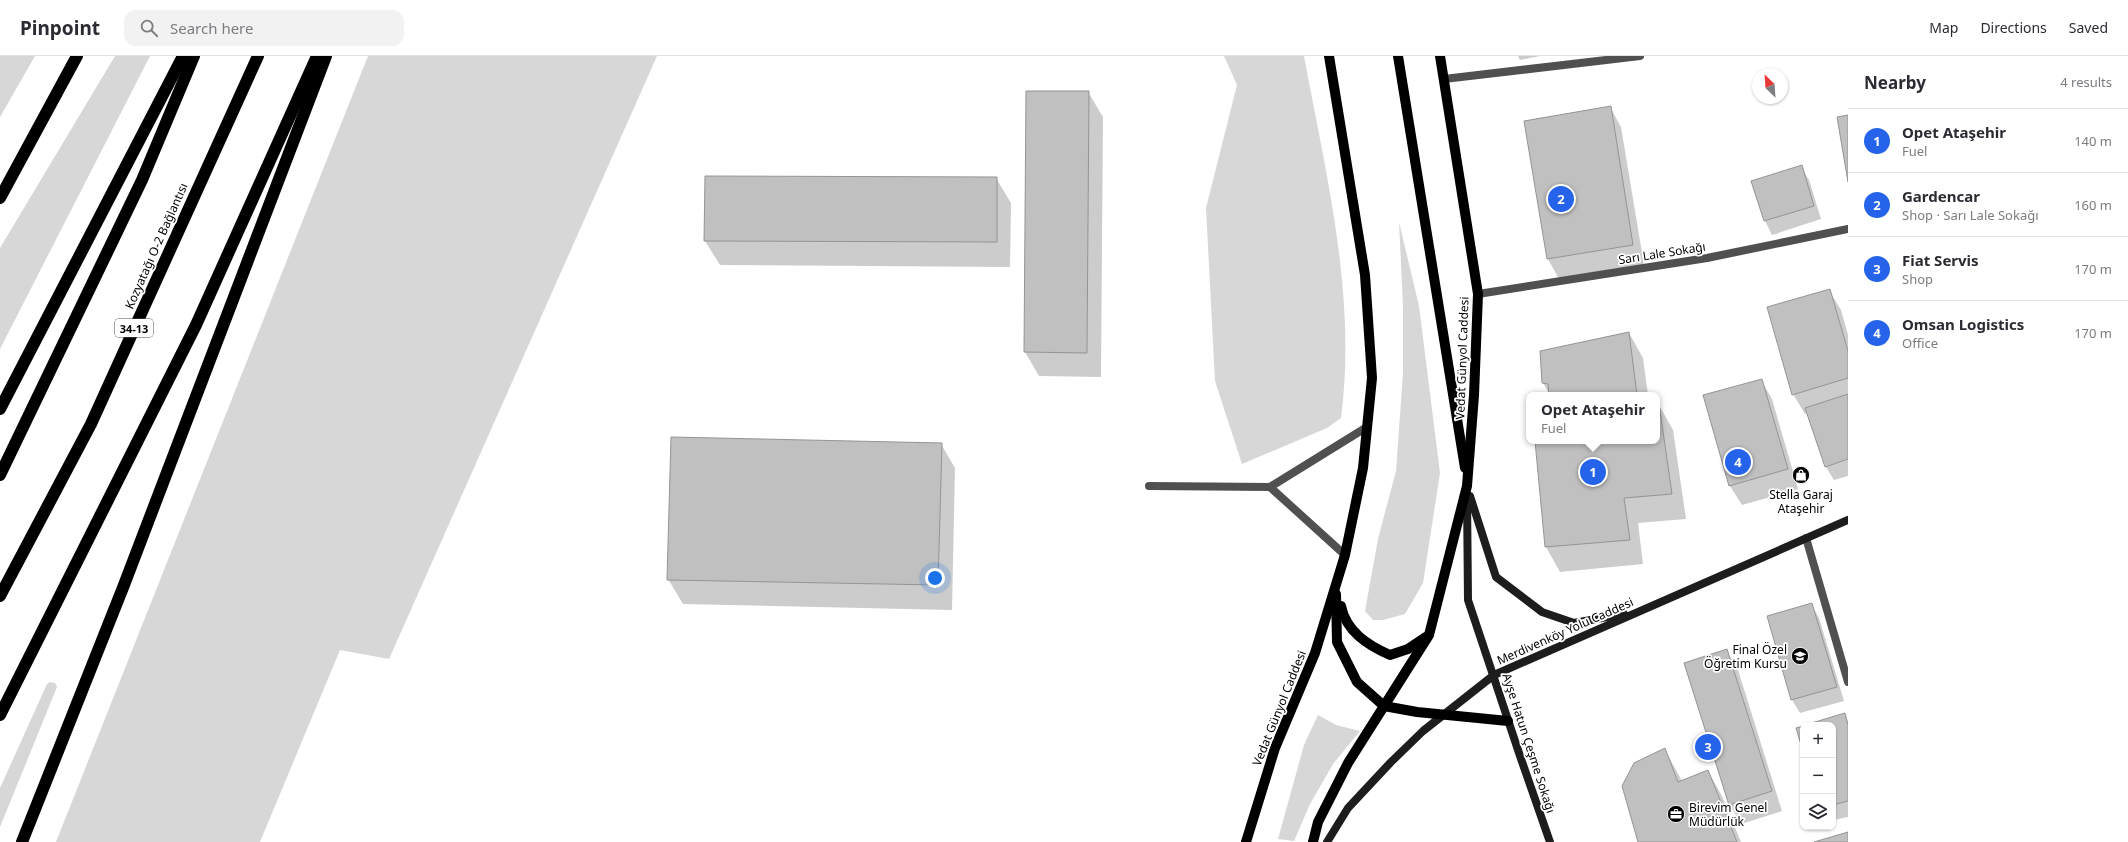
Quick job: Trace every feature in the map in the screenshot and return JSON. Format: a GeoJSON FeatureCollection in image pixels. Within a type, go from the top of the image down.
{"type":"FeatureCollection","features":[{"type":"Feature","properties":{"kind":"highway"},"geometry":{"type":"LineString","coordinates":[[0,198],[78,56]]}},
{"type":"Feature","properties":{"kind":"highway"},"geometry":{"type":"LineString","coordinates":[[0,410],[183,56]]}},
{"type":"Feature","properties":{"kind":"highway"},"geometry":{"type":"LineString","coordinates":[[0,475],[142,180],[194,56]]}},
{"type":"Feature","properties":{"kind":"highway","name":"Kozyatağı O-2 Bağlantısı"},"geometry":{"type":"LineString","coordinates":[[0,596],[91,424],[258,56]]}},
{"type":"Feature","properties":{"kind":"highway"},"geometry":{"type":"LineString","coordinates":[[0,715],[196,326],[317,56]]}},
{"type":"Feature","properties":{"kind":"highway"},"geometry":{"type":"LineString","coordinates":[[22,842],[127,578],[326,56]]}},
{"type":"Feature","properties":{"kind":"main road","name":"Vedat Günyol Caddesi"},"geometry":{"type":"LineString","coordinates":[[1246,842],[1274,748],[1315,653],[1345,555],[1364,468],[1372,378],[1365,275],[1329,56]]}},
{"type":"Feature","properties":{"kind":"main road"},"geometry":{"type":"LineString","coordinates":[[1398,56],[1467,486]]}},
{"type":"Feature","properties":{"kind":"main road","name":"Vedat Günyol Caddesi"},"geometry":{"type":"LineString","coordinates":[[1313,842],[1318,822],[1348,763],[1429,635],[1467,486],[1474,395],[1478,294],[1440,56]]}},
{"type":"Feature","properties":{"kind":"main road","name":"Merdivenköy Yolu Caddesi"},"geometry":{"type":"LineString","coordinates":[[1467,486],[1496,578],[1542,612],[1574,623],[1606,618],[1646,608]]}},
{"type":"Feature","properties":{"kind":"main road","name":"Ayşe Hatun Çeşme Sokağı"},"geometry":{"type":"LineString","coordinates":[[1467,486],[1468,600],[1550,842]]}},
{"type":"Feature","properties":{"kind":"main road"},"geometry":{"type":"LineString","coordinates":[[1646,608],[1848,520]]}},
{"type":"Feature","properties":{"kind":"main road","name":"Vedat Günyol Caddesi"},"geometry":{"type":"LineString","coordinates":[[1336,584],[1344,620],[1370,646],[1390,655],[1408,649],[1429,635]]}},
{"type":"Feature","properties":{"kind":"main road"},"geometry":{"type":"LineString","coordinates":[[1336,584],[1337,642],[1356,682],[1384,706],[1444,714],[1508,720]]}},
{"type":"Feature","properties":{"kind":"main road","name":"Merdivenköy Yolu Caddesi"},"geometry":{"type":"LineString","coordinates":[[1327,842],[1348,808],[1391,762],[1423,731],[1494,675],[1646,608]]}},
{"type":"Feature","properties":{"kind":"street"},"geometry":{"type":"LineString","coordinates":[[1444,79],[1640,56]]}},
{"type":"Feature","properties":{"kind":"street","name":"Sarı Lale Sokağı"},"geometry":{"type":"LineString","coordinates":[[1478,294],[1707,258],[1848,229]]}},
{"type":"Feature","properties":{"kind":"street"},"geometry":{"type":"LineString","coordinates":[[1149,486],[1270,487],[1367,427]]}},
{"type":"Feature","properties":{"kind":"street"},"geometry":{"type":"LineString","coordinates":[[1270,487],[1345,555]]}},
{"type":"Feature","properties":{"kind":"street"},"geometry":{"type":"LineString","coordinates":[[1806,538],[1848,682]]}},
{"type":"Feature","properties":{"kind":"shaded area"},"geometry":{"type":"Polygon","coordinates":[[[0,56],[35,56],[0,117],[0,56]]]}},
{"type":"Feature","properties":{"kind":"shaded area"},"geometry":{"type":"Polygon","coordinates":[[[115,56],[150,56],[0,349],[0,248],[115,56]]]}},
{"type":"Feature","properties":{"kind":"shaded area"},"geometry":{"type":"Polygon","coordinates":[[[368,56],[657,56],[389,659],[340,650],[260,842],[56,842],[368,56]]]}},
{"type":"Feature","properties":{"kind":"shaded area"},"geometry":{"type":"Polygon","coordinates":[[[1224,56],[1304,56],[1330,191],[1337,236],[1345,327],[1345,372],[1341,418],[1327,428],[1242,464],[1215,381],[1206,208],[1237,85],[1224,56]]]}},
{"type":"Feature","properties":{"kind":"shaded area"},"geometry":{"type":"Polygon","coordinates":[[[1399,222],[1419,306],[1440,473],[1423,583],[1405,614],[1383,620],[1373,620],[1365,611],[1378,539],[1396,471],[1403,373],[1403,306],[1399,222]]]}},
{"type":"Feature","properties":{"kind":"shaded area"},"geometry":{"type":"Polygon","coordinates":[[[50,682],[55,683],[57,687],[0,827],[0,788],[47,684],[50,682]]]}},
{"type":"Feature","properties":{"kind":"shaded area"},"geometry":{"type":"Polygon","coordinates":[[[1318,715],[1336,725],[1360,731],[1333,764],[1310,804],[1294,841],[1278,839],[1304,745],[1318,715]]]}},
{"type":"Feature","properties":{"kind":"building"},"geometry":{"type":"Polygon","coordinates":[[[1026,91],[1089,91],[1087,353],[1024,352],[1026,91]]]}},
{"type":"Feature","properties":{"kind":"building"},"geometry":{"type":"Polygon","coordinates":[[[1611,106],[1633,245],[1547,259],[1524,121],[1611,106]]]}},
{"type":"Feature","properties":{"kind":"building"},"geometry":{"type":"Polygon","coordinates":[[[1848,115],[1848,182],[1837,117],[1848,115]]]}},
{"type":"Feature","properties":{"kind":"building"},"geometry":{"type":"Polygon","coordinates":[[[1802,165],[1814,206],[1764,221],[1751,181],[1802,165]]]}},
{"type":"Feature","properties":{"kind":"building"},"geometry":{"type":"Polygon","coordinates":[[[705,176],[997,177],[997,242],[704,241],[705,176]]]}},
{"type":"Feature","properties":{"kind":"building"},"geometry":{"type":"Polygon","coordinates":[[[1830,289],[1848,351],[1848,378],[1792,395],[1767,307],[1830,289]]]}},
{"type":"Feature","properties":{"kind":"building"},"geometry":{"type":"Polygon","coordinates":[[[1629,332],[1637,392],[1549,392],[1548,384],[1542,383],[1540,351],[1629,332]]]}},
{"type":"Feature","properties":{"kind":"building"},"geometry":{"type":"Polygon","coordinates":[[[1762,379],[1788,469],[1729,486],[1703,395],[1762,379]]]}},
{"type":"Feature","properties":{"kind":"building"},"geometry":{"type":"Polygon","coordinates":[[[1848,394],[1848,459],[1825,467],[1805,408],[1848,394]]]}},
{"type":"Feature","properties":{"kind":"building"},"geometry":{"type":"Polygon","coordinates":[[[1660,411],[1672,494],[1624,498],[1630,540],[1545,547],[1535,444],[1660,444],[1660,411]]]}},
{"type":"Feature","properties":{"kind":"building"},"geometry":{"type":"Polygon","coordinates":[[[671,437],[942,443],[938,585],[667,580],[671,437]]]}},
{"type":"Feature","properties":{"kind":"building"},"geometry":{"type":"Polygon","coordinates":[[[1812,603],[1837,687],[1791,700],[1767,616],[1812,603]]]}},
{"type":"Feature","properties":{"kind":"building"},"geometry":{"type":"Polygon","coordinates":[[[1727,649],[1772,791],[1729,805],[1684,663],[1727,649]]]}},
{"type":"Feature","properties":{"kind":"building"},"geometry":{"type":"Polygon","coordinates":[[[1845,713],[1848,725],[1848,801],[1836,804],[1836,722],[1815,722],[1845,713]]]}},
{"type":"Feature","properties":{"kind":"building"},"geometry":{"type":"Polygon","coordinates":[[[1800,727],[1800,741],[1796,728],[1800,727]]]}},
{"type":"Feature","properties":{"kind":"building"},"geometry":{"type":"Polygon","coordinates":[[[1665,748],[1678,782],[1708,770],[1737,842],[1638,842],[1622,786],[1634,763],[1665,748]]]}},
{"type":"Feature","properties":{"kind":"building"},"geometry":{"type":"Polygon","coordinates":[[[1848,832],[1848,842],[1814,842],[1848,832]]]}},
{"type":"Feature","properties":{"kind":"place","name":"Gardencar"},"geometry":{"type":"Point","coordinates":[1561,199]}},
{"type":"Feature","properties":{"kind":"place","name":"Omsan Logistics"},"geometry":{"type":"Point","coordinates":[1738,462]}},
{"type":"Feature","properties":{"kind":"place","name":"Opet Ataşehir"},"geometry":{"type":"Point","coordinates":[1593,472]}},
{"type":"Feature","properties":{"kind":"place","name":"Stella Garaj Ataşehir"},"geometry":{"type":"Point","coordinates":[1801,475]}},
{"type":"Feature","properties":{"kind":"place","name":"Final Özel Öğretim Kursu"},"geometry":{"type":"Point","coordinates":[1800,656]}},
{"type":"Feature","properties":{"kind":"place","name":"Fiat Servis"},"geometry":{"type":"Point","coordinates":[1708,747]}},
{"type":"Feature","properties":{"kind":"place","name":"Birevim Genel Müdürlük"},"geometry":{"type":"Point","coordinates":[1676,814]}}]}
